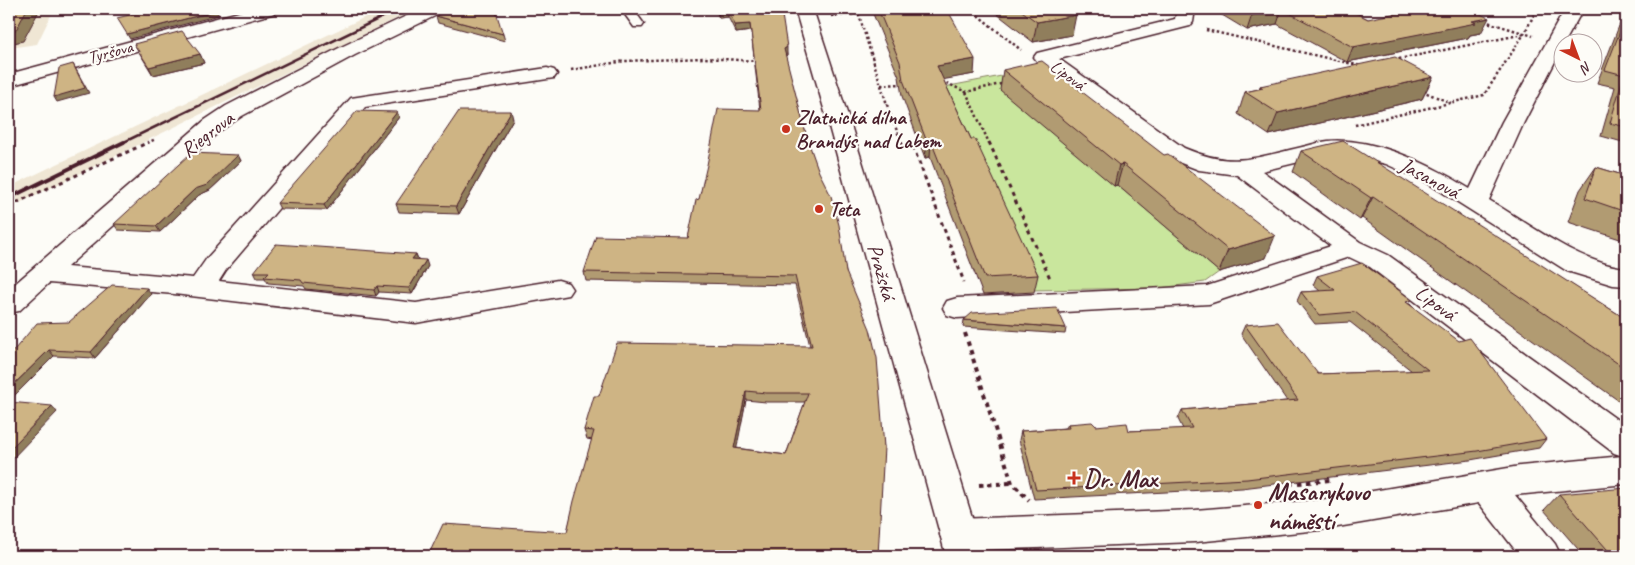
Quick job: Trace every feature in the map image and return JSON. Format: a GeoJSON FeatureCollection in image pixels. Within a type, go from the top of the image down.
{"type":"FeatureCollection","features":[{"type":"Feature","properties":{"kind":"street","name":"Tyršova"},"geometry":{"type":"LineString","coordinates":[[9,80],[269,9]]}},
{"type":"Feature","properties":{"kind":"street","name":"Riegrova"},"geometry":{"type":"LineString","coordinates":[[9,304],[213,125],[234,111],[348,50],[435,9]]}},
{"type":"Feature","properties":{"kind":"street","name":"Pražská"},"geometry":{"type":"LineString","coordinates":[[804,9],[838,119],[961,546]]}},
{"type":"Feature","properties":{"kind":"street","name":"Jasanová"},"geometry":{"type":"LineString","coordinates":[[1562,32],[1574,9]]}},
{"type":"Feature","properties":{"kind":"street","name":"Lipová"},"geometry":{"type":"LineString","coordinates":[[1044,57],[1185,15]]}},
{"type":"Feature","properties":{"kind":"street","name":"Jasanová"},"geometry":{"type":"LineString","coordinates":[[1199,163],[1222,168],[1243,168],[1328,148],[1355,150],[1394,159],[1434,177],[1476,203],[1513,122],[1552,51]]}},
{"type":"Feature","properties":{"kind":"street","name":"Lipová"},"geometry":{"type":"LineString","coordinates":[[1044,57],[1176,153],[1199,163]]}},
{"type":"Feature","properties":{"kind":"street"},"geometry":{"type":"LineString","coordinates":[[200,288],[216,264],[358,102],[547,74]]}},
{"type":"Feature","properties":{"kind":"street","name":"Lipová"},"geometry":{"type":"LineString","coordinates":[[1243,168],[1351,248],[1379,261],[1626,444]]}},
{"type":"Feature","properties":{"kind":"street"},"geometry":{"type":"LineString","coordinates":[[1476,203],[1577,265],[1612,276],[1626,277]]}},
{"type":"Feature","properties":{"kind":"street"},"geometry":{"type":"LineString","coordinates":[[957,308],[1209,295],[1351,248]]}},
{"type":"Feature","properties":{"kind":"street"},"geometry":{"type":"LineString","coordinates":[[42,274],[200,288],[416,312],[558,289]]}},
{"type":"Feature","properties":{"kind":"street"},"geometry":{"type":"LineString","coordinates":[[961,546],[1320,515],[1487,488],[1520,480],[1626,470]]}},
{"type":"Feature","properties":{"kind":"street"},"geometry":{"type":"LineString","coordinates":[[1487,488],[1542,556]]}},
{"type":"Feature","properties":{"kind":"lane"},"geometry":{"type":"LineString","coordinates":[[627,9],[638,24]]}},
{"type":"Feature","properties":{"kind":"path"},"geometry":{"type":"LineString","coordinates":[[970,9],[1031,58],[1044,57]]}},
{"type":"Feature","properties":{"kind":"path"},"geometry":{"type":"LineString","coordinates":[[1354,125],[1484,95],[1524,34],[1537,9]]}},
{"type":"Feature","properties":{"kind":"path"},"geometry":{"type":"LineString","coordinates":[[1185,15],[1200,28],[1362,66]]}},
{"type":"Feature","properties":{"kind":"path"},"geometry":{"type":"LineString","coordinates":[[1481,20],[1552,41]]}},
{"type":"Feature","properties":{"kind":"path"},"geometry":{"type":"LineString","coordinates":[[1391,60],[1524,34]]}},
{"type":"Feature","properties":{"kind":"path"},"geometry":{"type":"LineString","coordinates":[[547,74],[625,61],[704,58],[762,61]]}},
{"type":"Feature","properties":{"kind":"path"},"geometry":{"type":"LineString","coordinates":[[934,82],[943,81],[966,92],[1014,81]]}},
{"type":"Feature","properties":{"kind":"path"},"geometry":{"type":"LineString","coordinates":[[881,85],[907,83]]}},
{"type":"Feature","properties":{"kind":"path"},"geometry":{"type":"LineString","coordinates":[[1415,88],[1451,103]]}},
{"type":"Feature","properties":{"kind":"path"},"geometry":{"type":"LineString","coordinates":[[966,92],[1060,302]]}},
{"type":"Feature","properties":{"kind":"path"},"geometry":{"type":"LineString","coordinates":[[9,206],[165,135]]}},
{"type":"Feature","properties":{"kind":"path"},"geometry":{"type":"LineString","coordinates":[[1287,485],[1337,479]]}},
{"type":"Feature","properties":{"kind":"shaded area"},"geometry":{"type":"Polygon","coordinates":[[[9,9],[54,9],[37,44],[9,48],[9,9]]]}},
{"type":"Feature","properties":{"kind":"shaded area"},"geometry":{"type":"Polygon","coordinates":[[[382,9],[416,9],[9,208],[9,187],[382,9]]]}},
{"type":"Feature","properties":{"kind":"green space"},"geometry":{"type":"Polygon","coordinates":[[[1038,69],[1114,186],[1117,185],[1219,272],[1205,282],[1160,288],[1033,290],[939,88],[1038,69]]]}},
{"type":"Feature","properties":{"kind":"building"},"geometry":{"type":"Polygon","coordinates":[[[9,9],[27,9],[16,30],[9,31],[9,9]]]}},
{"type":"Feature","properties":{"kind":"building"},"geometry":{"type":"Polygon","coordinates":[[[154,9],[215,9],[216,11],[127,34],[117,18],[154,9]]]}},
{"type":"Feature","properties":{"kind":"building"},"geometry":{"type":"Polygon","coordinates":[[[449,9],[495,9],[503,34],[436,16],[449,9]]]}},
{"type":"Feature","properties":{"kind":"building"},"geometry":{"type":"Polygon","coordinates":[[[718,9],[779,9],[782,15],[787,47],[784,49],[807,138],[819,172],[831,196],[839,225],[846,272],[870,329],[877,358],[884,447],[878,556],[428,556],[443,524],[567,532],[594,431],[584,430],[594,396],[599,396],[617,343],[812,346],[795,276],[584,272],[596,236],[688,238],[696,200],[699,199],[707,165],[718,109],[761,110],[750,24],[735,25],[728,10],[718,11],[718,9]],[[746,391],[734,448],[786,455],[808,393],[746,391]]]}},
{"type":"Feature","properties":{"kind":"building"},"geometry":{"type":"Polygon","coordinates":[[[878,9],[947,9],[975,59],[937,66],[971,139],[975,139],[1038,275],[985,278],[931,141],[927,142],[903,80],[900,62],[878,9]]]}},
{"type":"Feature","properties":{"kind":"building"},"geometry":{"type":"Polygon","coordinates":[[[1019,9],[1067,9],[1076,15],[1037,22],[1019,9]]]}},
{"type":"Feature","properties":{"kind":"building"},"geometry":{"type":"Polygon","coordinates":[[[1242,9],[1282,9],[1252,15],[1242,9]]]}},
{"type":"Feature","properties":{"kind":"building"},"geometry":{"type":"Polygon","coordinates":[[[1282,9],[1348,9],[1368,19],[1416,9],[1469,9],[1489,18],[1472,21],[1476,23],[1353,47],[1282,9]]]}},
{"type":"Feature","properties":{"kind":"building"},"geometry":{"type":"Polygon","coordinates":[[[1626,16],[1626,127],[1610,123],[1624,75],[1605,70],[1626,16]]]}},
{"type":"Feature","properties":{"kind":"building"},"geometry":{"type":"Polygon","coordinates":[[[182,31],[200,54],[149,67],[134,44],[182,31]]]}},
{"type":"Feature","properties":{"kind":"building"},"geometry":{"type":"Polygon","coordinates":[[[1395,57],[1433,77],[1278,113],[1245,92],[1263,88],[1260,86],[1395,57]]]}},
{"type":"Feature","properties":{"kind":"building"},"geometry":{"type":"Polygon","coordinates":[[[1042,61],[1164,155],[1168,154],[1275,236],[1228,250],[1123,164],[1119,165],[1003,70],[1042,61]]]}},
{"type":"Feature","properties":{"kind":"building"},"geometry":{"type":"Polygon","coordinates":[[[73,64],[85,88],[54,97],[59,68],[73,64]]]}},
{"type":"Feature","properties":{"kind":"building"},"geometry":{"type":"Polygon","coordinates":[[[357,111],[397,112],[324,205],[277,203],[357,111]]]}},
{"type":"Feature","properties":{"kind":"building"},"geometry":{"type":"Polygon","coordinates":[[[459,111],[511,111],[456,206],[396,204],[459,111]]]}},
{"type":"Feature","properties":{"kind":"building"},"geometry":{"type":"Polygon","coordinates":[[[1343,141],[1626,319],[1626,369],[1373,197],[1371,198],[1301,151],[1343,141]]]}},
{"type":"Feature","properties":{"kind":"building"},"geometry":{"type":"Polygon","coordinates":[[[191,153],[238,155],[207,185],[195,189],[156,226],[114,224],[191,153]]]}},
{"type":"Feature","properties":{"kind":"building"},"geometry":{"type":"Polygon","coordinates":[[[1596,167],[1626,176],[1626,212],[1585,198],[1596,167]]]}},
{"type":"Feature","properties":{"kind":"building"},"geometry":{"type":"Polygon","coordinates":[[[276,244],[416,254],[412,259],[426,260],[409,288],[377,286],[374,290],[303,283],[301,280],[264,277],[269,272],[254,272],[276,244]]]}},
{"type":"Feature","properties":{"kind":"building"},"geometry":{"type":"Polygon","coordinates":[[[1362,263],[1412,300],[1406,302],[1459,341],[1470,338],[1546,439],[1477,451],[1247,479],[1036,490],[1021,431],[1069,428],[1068,424],[1092,422],[1096,426],[1127,423],[1129,431],[1192,428],[1182,410],[1298,400],[1245,325],[1278,322],[1318,374],[1428,370],[1355,312],[1319,315],[1301,292],[1335,290],[1317,276],[1362,263]]]}},
{"type":"Feature","properties":{"kind":"building"},"geometry":{"type":"Polygon","coordinates":[[[112,285],[147,288],[91,352],[49,350],[9,389],[9,356],[37,323],[69,322],[112,285]]]}},
{"type":"Feature","properties":{"kind":"building"},"geometry":{"type":"Polygon","coordinates":[[[1057,308],[1066,328],[964,320],[972,313],[1057,308]]]}},
{"type":"Feature","properties":{"kind":"building"},"geometry":{"type":"Polygon","coordinates":[[[9,402],[52,406],[9,450],[9,402]]]}},
{"type":"Feature","properties":{"kind":"building"},"geometry":{"type":"Polygon","coordinates":[[[1626,488],[1626,556],[1613,556],[1559,494],[1626,488]]]}},
{"type":"Feature","properties":{"kind":"railway"},"geometry":{"type":"LineString","coordinates":[[122,143],[399,9]]}},
{"type":"Feature","properties":{"kind":"railway"},"geometry":{"type":"LineString","coordinates":[[9,198],[124,142]]}},
{"type":"Feature","properties":{"kind":"place","name":"Zlatnická dílna Brandýs nad Labem"},"geometry":{"type":"Point","coordinates":[786,129]}},
{"type":"Feature","properties":{"kind":"place","name":"Teta"},"geometry":{"type":"Point","coordinates":[819,209]}},
{"type":"Feature","properties":{"kind":"place","name":"Dr. Max"},"geometry":{"type":"Point","coordinates":[1074,478]}},
{"type":"Feature","properties":{"kind":"place","name":"Masarykovo náměstí"},"geometry":{"type":"Point","coordinates":[1258,505]}}]}
